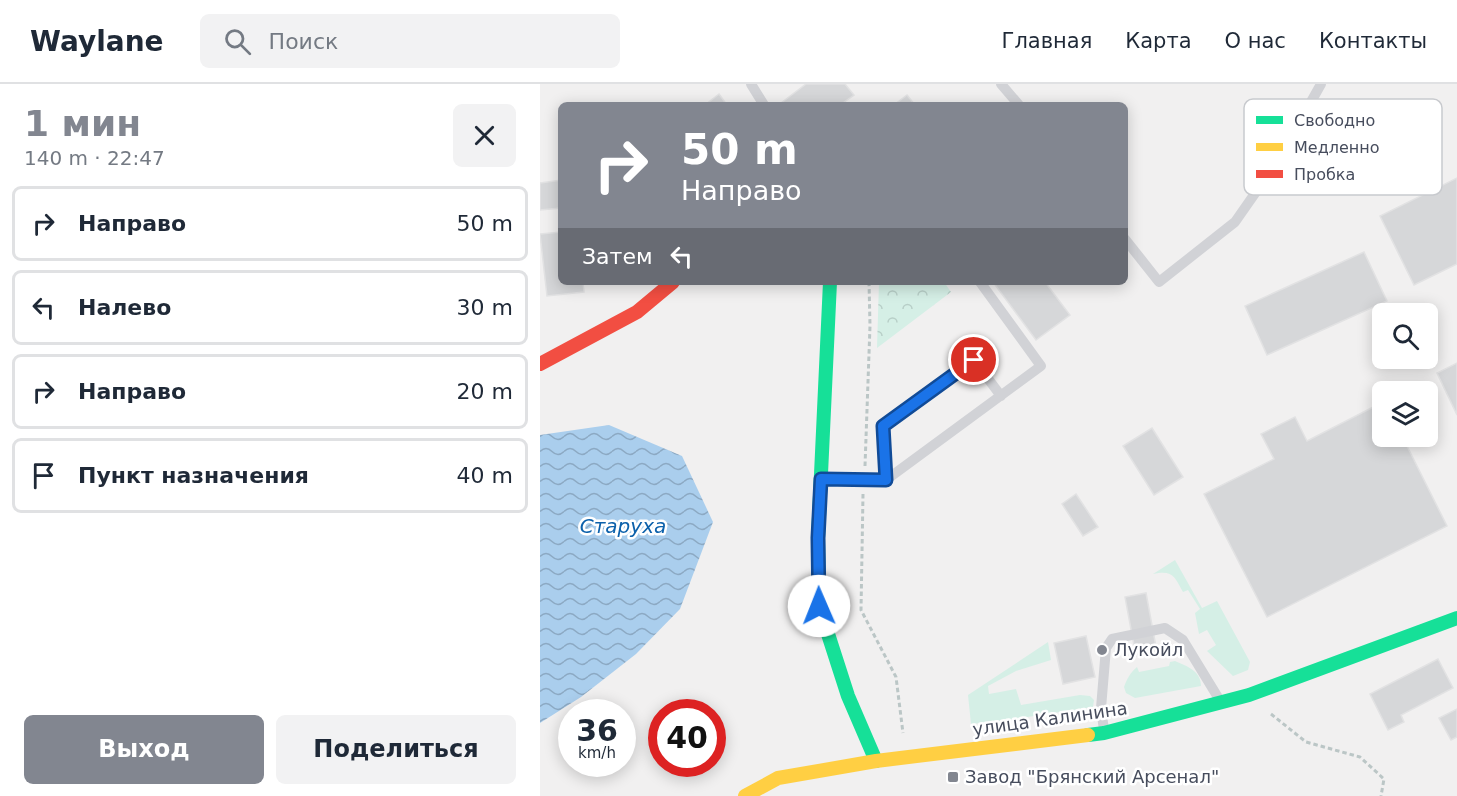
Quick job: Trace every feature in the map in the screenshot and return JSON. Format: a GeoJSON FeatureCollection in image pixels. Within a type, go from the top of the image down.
{"type":"FeatureCollection","features":[{"type":"Feature","properties":{"kind":"main road"},"geometry":{"type":"LineString","coordinates":[[540,364],[637,312],[669,285]]}},
{"type":"Feature","properties":{"kind":"main road"},"geometry":{"type":"LineString","coordinates":[[830,285],[818,538],[819,606],[848,696],[876,761]]}},
{"type":"Feature","properties":{"kind":"main road","name":"улица Калинина"},"geometry":{"type":"LineString","coordinates":[[745,796],[778,778],[876,761],[1104,733],[1249,695],[1457,618]]}},
{"type":"Feature","properties":{"kind":"lane"},"geometry":{"type":"LineString","coordinates":[[1001,84],[1016,102]]}},
{"type":"Feature","properties":{"kind":"lane"},"geometry":{"type":"LineString","coordinates":[[1313,99],[1321,84]]}},
{"type":"Feature","properties":{"kind":"lane"},"geometry":{"type":"LineString","coordinates":[[757,86],[763,102]]}},
{"type":"Feature","properties":{"kind":"lane"},"geometry":{"type":"LineString","coordinates":[[1128,243],[1159,282],[1235,222],[1254,195]]}},
{"type":"Feature","properties":{"kind":"lane"},"geometry":{"type":"LineString","coordinates":[[821,479],[886,480],[1041,366],[982,285]]}},
{"type":"Feature","properties":{"kind":"lane"},"geometry":{"type":"LineString","coordinates":[[886,480],[883,426],[974,360],[1000,396]]}},
{"type":"Feature","properties":{"kind":"lane"},"geometry":{"type":"LineString","coordinates":[[1104,733],[1101,708],[1106,648],[1112,639],[1165,628],[1183,640],[1220,702]]}},
{"type":"Feature","properties":{"kind":"path"},"geometry":{"type":"LineString","coordinates":[[869,285],[870,327],[861,610],[896,677],[906,757]]}},
{"type":"Feature","properties":{"kind":"path"},"geometry":{"type":"LineString","coordinates":[[1249,695],[1306,742],[1360,757],[1384,779],[1381,796]]}},
{"type":"Feature","properties":{"kind":"green space"},"geometry":{"type":"Polygon","coordinates":[[[879,285],[946,285],[951,292],[877,348],[879,285]]]}},
{"type":"Feature","properties":{"kind":"green space"},"geometry":{"type":"Polygon","coordinates":[[[1175,560],[1202,608],[1217,601],[1250,662],[1248,670],[1233,676],[1207,651],[1216,645],[1207,630],[1199,634],[1195,613],[1200,609],[1188,590],[1183,592],[1175,578],[1169,574],[1153,574],[1175,560]]]}},
{"type":"Feature","properties":{"kind":"green space"},"geometry":{"type":"Polygon","coordinates":[[[1048,642],[1051,660],[1016,671],[988,686],[989,694],[1016,689],[1021,705],[1080,695],[1090,696],[1094,700],[1093,707],[971,724],[968,695],[1048,642]]]}},
{"type":"Feature","properties":{"kind":"green space"},"geometry":{"type":"Polygon","coordinates":[[[1175,661],[1196,673],[1201,686],[1135,698],[1126,693],[1125,684],[1137,667],[1139,672],[1169,666],[1170,662],[1175,661]]]}},
{"type":"Feature","properties":{"kind":"water","name":"Старуха"},"geometry":{"type":"Polygon","coordinates":[[[609,425],[682,456],[713,522],[680,609],[636,654],[581,697],[558,699],[558,712],[540,723],[540,435],[609,425]]]}},
{"type":"Feature","properties":{"kind":"building"},"geometry":{"type":"Polygon","coordinates":[[[806,84],[845,84],[854,95],[844,102],[782,102],[806,84]]]}},
{"type":"Feature","properties":{"kind":"building"},"geometry":{"type":"Polygon","coordinates":[[[719,94],[725,102],[709,102],[719,94]]]}},
{"type":"Feature","properties":{"kind":"building"},"geometry":{"type":"Polygon","coordinates":[[[907,95],[913,102],[898,102],[907,95]]]}},
{"type":"Feature","properties":{"kind":"building"},"geometry":{"type":"Polygon","coordinates":[[[1457,178],[1457,264],[1414,285],[1380,216],[1423,195],[1442,195],[1442,185],[1457,178]]]}},
{"type":"Feature","properties":{"kind":"building"},"geometry":{"type":"Polygon","coordinates":[[[558,180],[558,208],[540,210],[540,183],[558,180]]]}},
{"type":"Feature","properties":{"kind":"building"},"geometry":{"type":"Polygon","coordinates":[[[558,232],[558,285],[583,285],[584,292],[547,296],[540,234],[558,232]]]}},
{"type":"Feature","properties":{"kind":"building"},"geometry":{"type":"Polygon","coordinates":[[[1364,252],[1387,301],[1372,303],[1372,308],[1267,355],[1245,306],[1364,252]]]}},
{"type":"Feature","properties":{"kind":"building"},"geometry":{"type":"Polygon","coordinates":[[[995,285],[1047,285],[1070,315],[1036,340],[995,285]]]}},
{"type":"Feature","properties":{"kind":"building"},"geometry":{"type":"Polygon","coordinates":[[[1457,363],[1457,415],[1437,373],[1457,363]]]}},
{"type":"Feature","properties":{"kind":"building"},"geometry":{"type":"Polygon","coordinates":[[[1372,408],[1372,447],[1408,447],[1447,526],[1267,617],[1204,494],[1274,459],[1261,434],[1295,417],[1307,441],[1372,408]]]}},
{"type":"Feature","properties":{"kind":"building"},"geometry":{"type":"Polygon","coordinates":[[[1152,428],[1183,477],[1154,495],[1123,446],[1152,428]]]}},
{"type":"Feature","properties":{"kind":"building"},"geometry":{"type":"Polygon","coordinates":[[[1076,494],[1098,527],[1083,536],[1062,504],[1076,494]]]}},
{"type":"Feature","properties":{"kind":"building"},"geometry":{"type":"Polygon","coordinates":[[[1146,593],[1157,652],[1136,656],[1125,597],[1146,593]]]}},
{"type":"Feature","properties":{"kind":"building"},"geometry":{"type":"Polygon","coordinates":[[[1086,636],[1095,677],[1063,684],[1054,643],[1086,636]]]}},
{"type":"Feature","properties":{"kind":"building"},"geometry":{"type":"Polygon","coordinates":[[[1438,659],[1453,688],[1401,715],[1404,722],[1388,730],[1370,694],[1438,659]]]}},
{"type":"Feature","properties":{"kind":"building"},"geometry":{"type":"Polygon","coordinates":[[[1457,709],[1457,737],[1451,740],[1439,718],[1457,709]]]}},
{"type":"Feature","properties":{"kind":"traffic: fast"},"geometry":{"type":"LineString","coordinates":[[830,285],[818,538],[819,606],[848,696],[876,761]]}},
{"type":"Feature","properties":{"kind":"traffic: fast"},"geometry":{"type":"LineString","coordinates":[[1088,735],[1104,733],[1249,695],[1457,618]]}},
{"type":"Feature","properties":{"kind":"traffic: slow"},"geometry":{"type":"LineString","coordinates":[[745,796],[778,778],[876,761],[1088,735]]}},
{"type":"Feature","properties":{"kind":"traffic: jam"},"geometry":{"type":"LineString","coordinates":[[540,364],[637,312],[669,285]]}},
{"type":"Feature","properties":{"kind":"place","name":"Лукойл"},"geometry":{"type":"Point","coordinates":[1102,650]}},
{"type":"Feature","properties":{"kind":"place","name":"Завод \"Брянский Арсенал\""},"geometry":{"type":"Point","coordinates":[953,777]}},
{"type":"Feature","properties":{"kind":"route"},"geometry":{"type":"LineString","coordinates":[[819,606],[818,538],[821,479],[886,480],[883,426],[974,360]]}}]}
